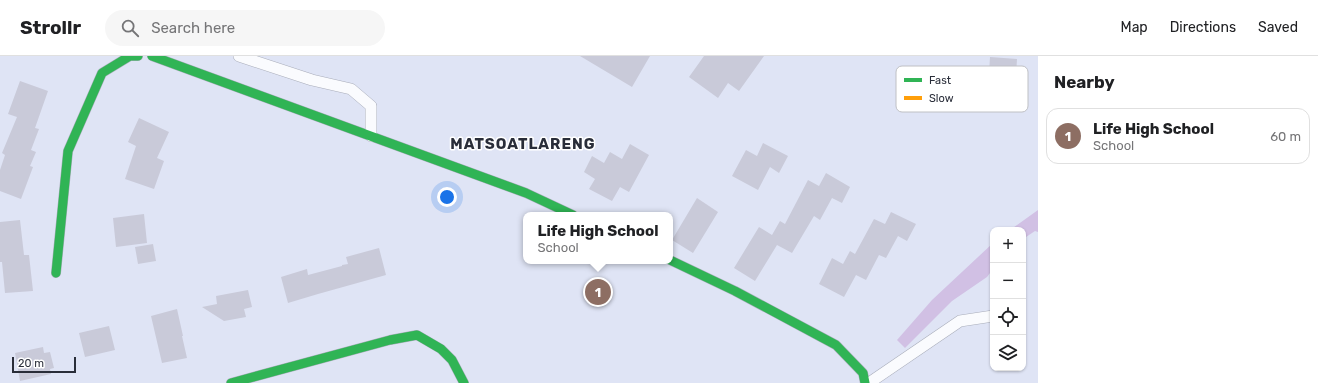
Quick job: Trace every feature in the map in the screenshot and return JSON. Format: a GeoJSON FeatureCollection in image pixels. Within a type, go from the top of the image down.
{"type":"FeatureCollection","features":[{"type":"Feature","properties":{"kind":"street"},"geometry":{"type":"LineString","coordinates":[[56,273],[68,151],[102,73],[130,56],[138,56]]}},
{"type":"Feature","properties":{"kind":"street"},"geometry":{"type":"LineString","coordinates":[[152,56],[526,193],[567,212]]}},
{"type":"Feature","properties":{"kind":"street"},"geometry":{"type":"LineString","coordinates":[[673,261],[734,291],[836,345],[863,373],[865,383]]}},
{"type":"Feature","properties":{"kind":"street"},"geometry":{"type":"LineString","coordinates":[[231,383],[390,340],[417,335],[441,349],[452,360],[464,383]]}},
{"type":"Feature","properties":{"kind":"lane"},"geometry":{"type":"LineString","coordinates":[[239,56],[312,80],[351,90],[371,106],[371,136]]}},
{"type":"Feature","properties":{"kind":"lane"},"geometry":{"type":"LineString","coordinates":[[870,383],[960,321],[990,316]]}},
{"type":"Feature","properties":{"kind":"shaded area"},"geometry":{"type":"Polygon","coordinates":[[[1038,210],[1038,232],[1035,231],[1026,237],[1026,227],[1014,227],[1038,210]]]}},
{"type":"Feature","properties":{"kind":"shaded area"},"geometry":{"type":"Polygon","coordinates":[[[990,246],[990,273],[987,277],[952,301],[905,348],[897,340],[932,300],[990,246]]]}},
{"type":"Feature","properties":{"kind":"building"},"geometry":{"type":"Polygon","coordinates":[[[580,56],[650,56],[632,87],[580,56]]]}},
{"type":"Feature","properties":{"kind":"building"},"geometry":{"type":"Polygon","coordinates":[[[704,56],[764,56],[739,91],[728,83],[718,98],[689,77],[704,56]]]}},
{"type":"Feature","properties":{"kind":"building"},"geometry":{"type":"Polygon","coordinates":[[[990,57],[1017,59],[1017,66],[989,66],[990,57]]]}},
{"type":"Feature","properties":{"kind":"building"},"geometry":{"type":"Polygon","coordinates":[[[20,81],[48,91],[35,128],[39,129],[31,150],[36,152],[30,166],[33,167],[21,199],[0,191],[0,170],[5,155],[2,153],[17,117],[8,114],[20,81]]]}},
{"type":"Feature","properties":{"kind":"building"},"geometry":{"type":"Polygon","coordinates":[[[139,118],[169,132],[157,158],[164,161],[154,189],[125,179],[136,146],[128,142],[139,118]]]}},
{"type":"Feature","properties":{"kind":"building"},"geometry":{"type":"Polygon","coordinates":[[[763,143],[788,156],[779,173],[770,167],[758,190],[732,176],[746,150],[757,156],[763,143]]]}},
{"type":"Feature","properties":{"kind":"building"},"geometry":{"type":"Polygon","coordinates":[[[630,144],[649,155],[629,192],[620,187],[612,201],[589,189],[595,179],[584,172],[592,156],[604,163],[610,152],[622,159],[630,144]]]}},
{"type":"Feature","properties":{"kind":"building"},"geometry":{"type":"Polygon","coordinates":[[[826,173],[850,187],[842,203],[832,198],[820,220],[814,216],[792,253],[777,245],[755,281],[734,268],[759,227],[772,235],[780,221],[785,224],[808,180],[819,186],[826,173]]]}},
{"type":"Feature","properties":{"kind":"building"},"geometry":{"type":"Polygon","coordinates":[[[697,198],[718,212],[693,253],[673,241],[697,198]]]}},
{"type":"Feature","properties":{"kind":"building"},"geometry":{"type":"Polygon","coordinates":[[[891,212],[916,224],[907,241],[898,236],[886,258],[879,255],[866,280],[856,275],[844,297],[819,284],[832,258],[843,264],[850,251],[855,254],[874,219],[885,224],[891,212]]]}},
{"type":"Feature","properties":{"kind":"building"},"geometry":{"type":"Polygon","coordinates":[[[144,214],[147,243],[116,247],[113,218],[144,214]]]}},
{"type":"Feature","properties":{"kind":"building"},"geometry":{"type":"Polygon","coordinates":[[[20,220],[24,255],[29,255],[33,291],[5,293],[2,262],[0,262],[0,222],[20,220]]]}},
{"type":"Feature","properties":{"kind":"building"},"geometry":{"type":"Polygon","coordinates":[[[153,244],[156,261],[138,264],[135,247],[153,244]]]}},
{"type":"Feature","properties":{"kind":"building"},"geometry":{"type":"Polygon","coordinates":[[[379,248],[386,275],[288,303],[281,277],[307,269],[308,275],[342,266],[348,264],[346,257],[379,248]]]}},
{"type":"Feature","properties":{"kind":"building"},"geometry":{"type":"Polygon","coordinates":[[[248,290],[252,307],[244,309],[246,317],[224,321],[202,307],[217,304],[216,296],[248,290]]]}},
{"type":"Feature","properties":{"kind":"building"},"geometry":{"type":"Polygon","coordinates":[[[177,309],[187,358],[162,363],[151,316],[177,309]]]}},
{"type":"Feature","properties":{"kind":"building"},"geometry":{"type":"Polygon","coordinates":[[[109,326],[115,350],[85,357],[79,333],[109,326]]]}},
{"type":"Feature","properties":{"kind":"building"},"geometry":{"type":"Polygon","coordinates":[[[43,347],[44,353],[50,352],[54,368],[50,369],[51,374],[20,381],[15,353],[43,347]]]}},
{"type":"Feature","properties":{"kind":"traffic: fast"},"geometry":{"type":"LineString","coordinates":[[56,273],[68,151],[102,73],[130,56],[138,56]]}},
{"type":"Feature","properties":{"kind":"traffic: fast"},"geometry":{"type":"LineString","coordinates":[[152,56],[526,193],[567,212]]}},
{"type":"Feature","properties":{"kind":"traffic: fast"},"geometry":{"type":"LineString","coordinates":[[673,261],[735,291],[836,345],[863,373],[865,383]]}},
{"type":"Feature","properties":{"kind":"traffic: fast"},"geometry":{"type":"LineString","coordinates":[[231,383],[390,340],[417,335],[441,349],[452,360],[464,383]]}},
{"type":"Feature","properties":{"kind":"place","name":"Life High School"},"geometry":{"type":"Point","coordinates":[598,292]}},
{"type":"Feature","properties":{"kind":"district","name":"MATSOATLARENG"},"geometry":{"type":"Point","coordinates":[523,144]}}]}
